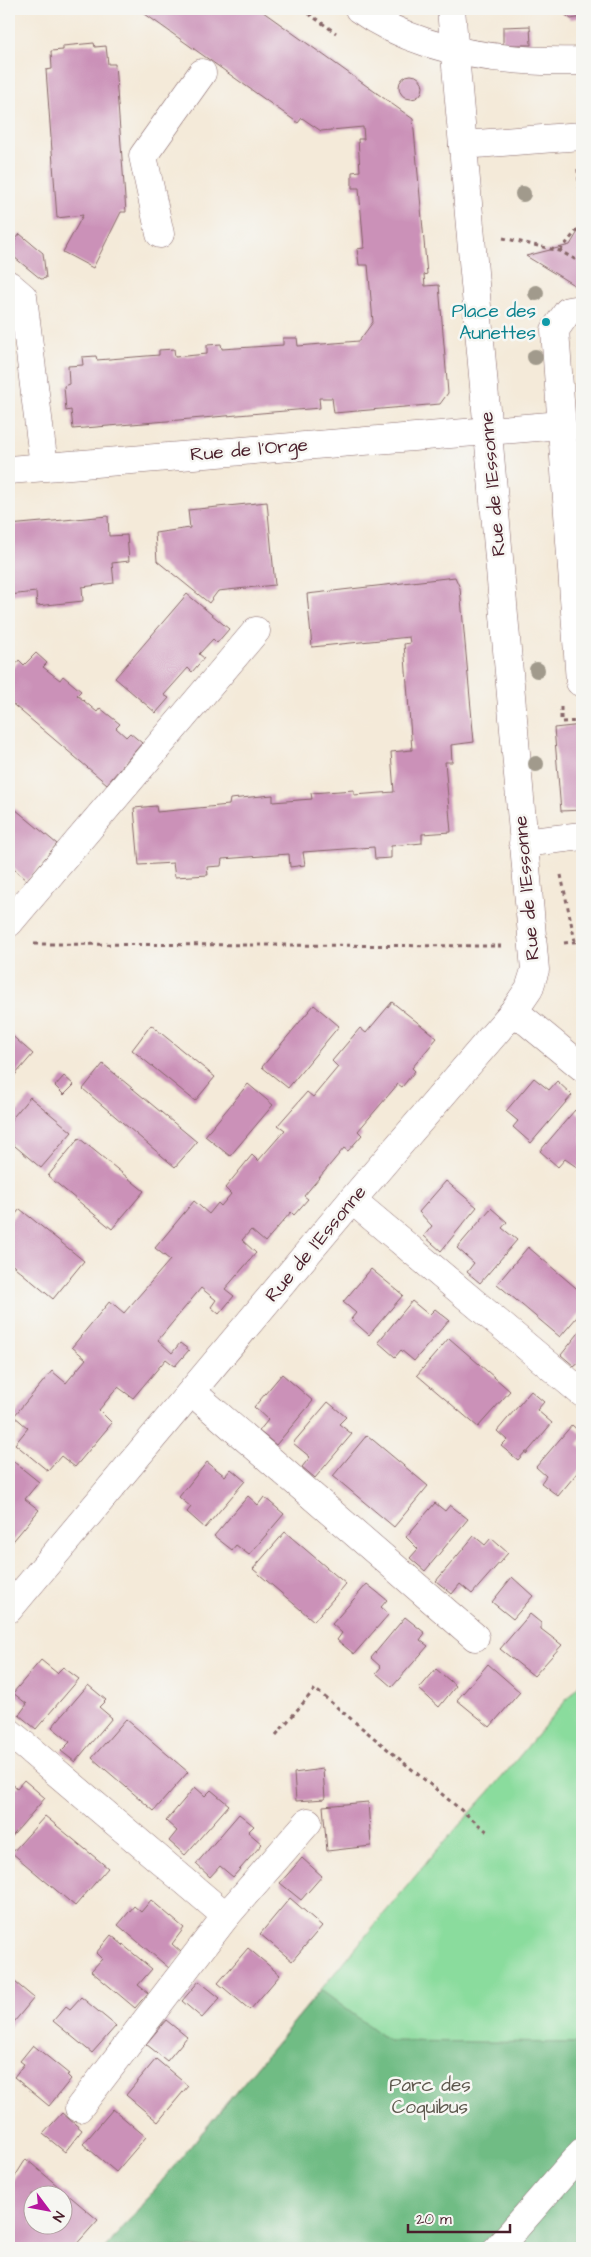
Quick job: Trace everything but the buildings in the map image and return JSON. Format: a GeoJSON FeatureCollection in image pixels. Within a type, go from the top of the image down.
{"type":"FeatureCollection","features":[{"type":"Feature","properties":{"kind":"street"},"geometry":{"type":"LineString","coordinates":[[359,9],[427,44],[513,60],[582,61]]}},
{"type":"Feature","properties":{"kind":"street","name":"Rue de l'Essonne"},"geometry":{"type":"LineString","coordinates":[[9,1609],[352,1200],[514,1011],[529,989],[533,976],[534,946],[523,843],[452,9]]}},
{"type":"Feature","properties":{"kind":"street"},"geometry":{"type":"LineString","coordinates":[[160,234],[143,156],[202,73]]}},
{"type":"Feature","properties":{"kind":"street"},"geometry":{"type":"LineString","coordinates":[[463,145],[582,136]]}},
{"type":"Feature","properties":{"kind":"street"},"geometry":{"type":"LineString","coordinates":[[9,285],[23,297],[44,466]]}},
{"type":"Feature","properties":{"kind":"street"},"geometry":{"type":"LineString","coordinates":[[582,309],[568,311],[555,330],[580,682],[582,682]]}},
{"type":"Feature","properties":{"kind":"street"},"geometry":{"type":"LineString","coordinates":[[488,430],[562,425]]}},
{"type":"Feature","properties":{"kind":"street","name":"Rue de l'Orge"},"geometry":{"type":"LineString","coordinates":[[9,470],[488,430]]}},
{"type":"Feature","properties":{"kind":"street"},"geometry":{"type":"LineString","coordinates":[[9,923],[256,631]]}},
{"type":"Feature","properties":{"kind":"street"},"geometry":{"type":"LineString","coordinates":[[523,843],[582,836]]}},
{"type":"Feature","properties":{"kind":"street"},"geometry":{"type":"LineString","coordinates":[[514,1011],[582,1067]]}},
{"type":"Feature","properties":{"kind":"street"},"geometry":{"type":"LineString","coordinates":[[352,1200],[582,1393]]}},
{"type":"Feature","properties":{"kind":"street"},"geometry":{"type":"LineString","coordinates":[[192,1392],[475,1637]]}},
{"type":"Feature","properties":{"kind":"street"},"geometry":{"type":"LineString","coordinates":[[9,1732],[226,1916]]}},
{"type":"Feature","properties":{"kind":"street"},"geometry":{"type":"LineString","coordinates":[[79,2108],[226,1916],[308,1822]]}},
{"type":"Feature","properties":{"kind":"street"},"geometry":{"type":"LineString","coordinates":[[498,2248],[582,2152]]}},
{"type":"Feature","properties":{"kind":"path"},"geometry":{"type":"LineString","coordinates":[[560,251],[582,224],[578,169]]}},
{"type":"Feature","properties":{"kind":"path"},"geometry":{"type":"LineString","coordinates":[[503,238],[560,251],[582,263]]}},
{"type":"Feature","properties":{"kind":"path"},"geometry":{"type":"LineString","coordinates":[[561,874],[575,941]]}},
{"type":"Feature","properties":{"kind":"path"},"geometry":{"type":"LineString","coordinates":[[29,944],[534,946]]}},
{"type":"Feature","properties":{"kind":"path"},"geometry":{"type":"LineString","coordinates":[[276,1735],[315,1690],[490,1834]]}},
{"type":"Feature","properties":{"kind":"green space","name":"Parc des Coquibus"},"geometry":{"type":"Polygon","coordinates":[[[582,1681],[582,2248],[106,2248],[437,1850],[498,1782],[582,1681]]]}},
{"type":"Feature","properties":{"kind":"green space","name":"Parc des Coquibus"},"geometry":{"type":"Polygon","coordinates":[[[321,1990],[389,2041],[582,2043],[582,2248],[106,2248],[321,1990]]]}},
{"type":"Feature","properties":{"kind":"place","name":"Place des Aunettes"},"geometry":{"type":"Point","coordinates":[546,322]}}]}
